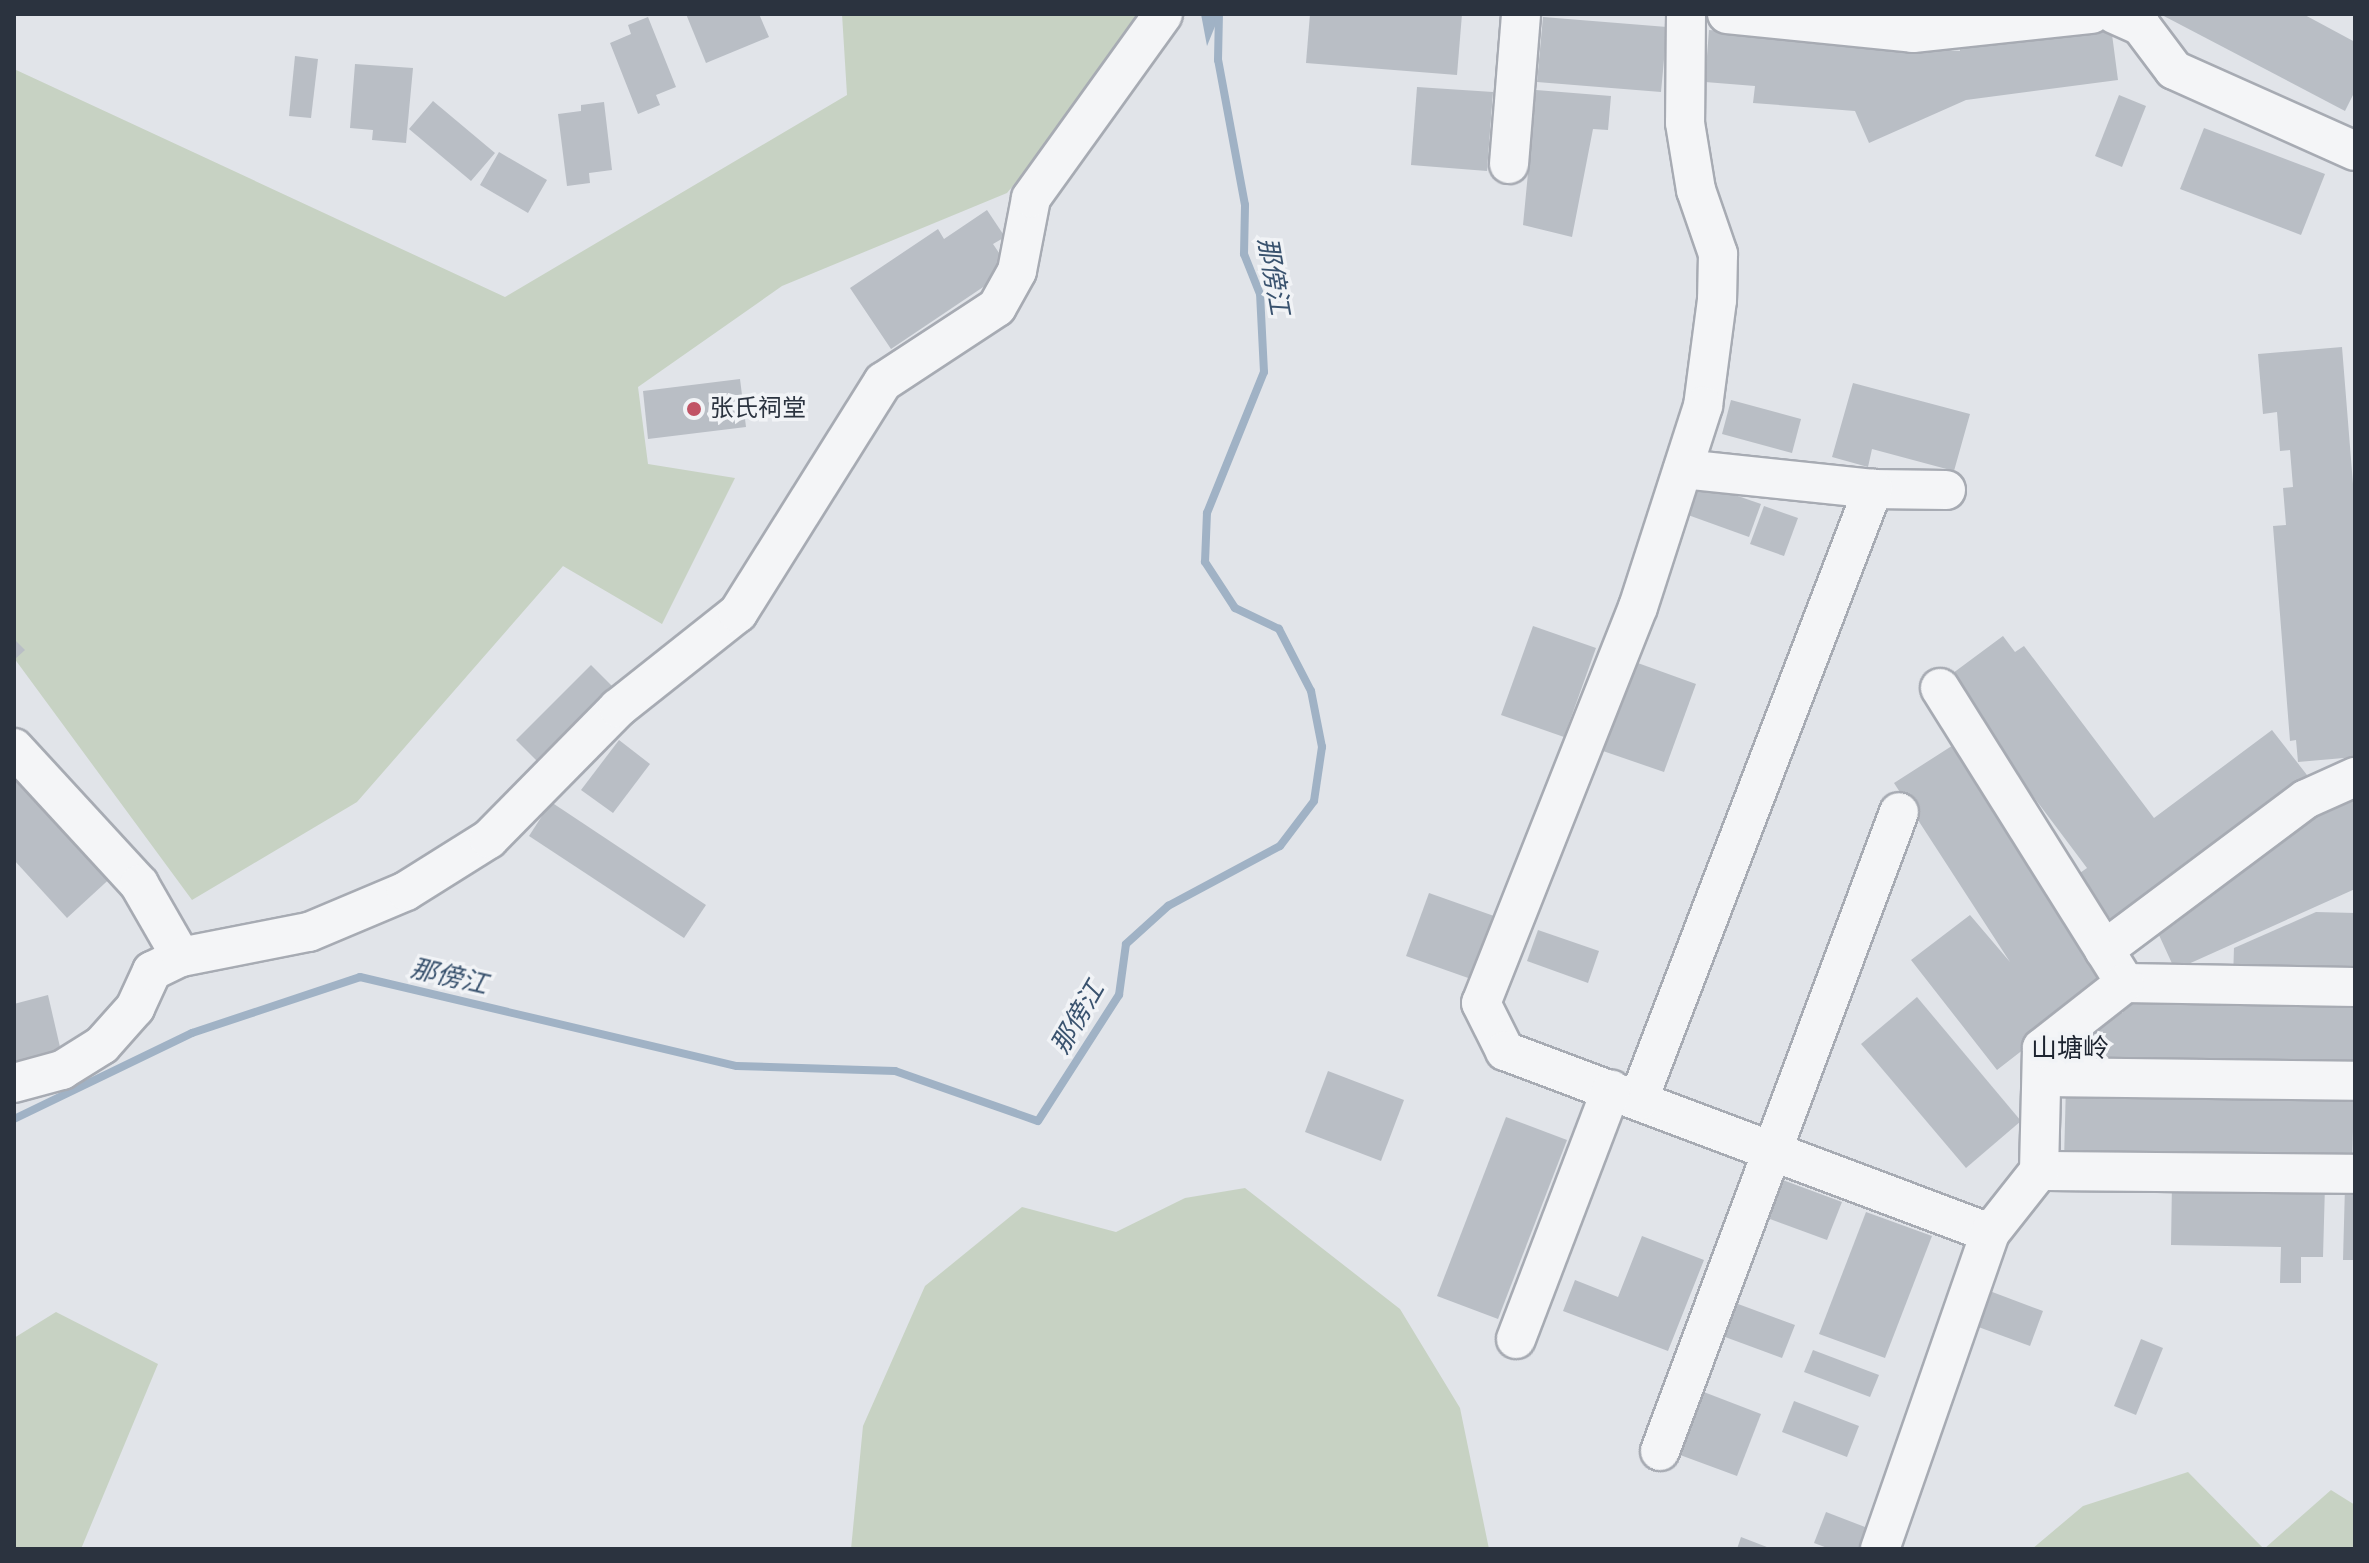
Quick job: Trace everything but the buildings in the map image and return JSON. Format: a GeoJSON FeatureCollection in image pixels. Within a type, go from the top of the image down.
{"type":"FeatureCollection","features":[{"type":"Feature","properties":{"kind":"street"},"geometry":{"type":"LineString","coordinates":[[14,1083],[62,1070],[102,1045],[135,1008],[152,971],[181,957],[309,932],[406,891],[489,839],[618,708],[738,613],[883,382],[997,307],[1017,271],[1031,198],[1163,14]]}},
{"type":"Feature","properties":{"kind":"street"},"geometry":{"type":"LineString","coordinates":[[1509,164],[1521,14]]}},
{"type":"Feature","properties":{"kind":"street"},"geometry":{"type":"LineString","coordinates":[[1686,14],[1685,123],[1696,190],[1718,254],[1717,300],[1703,406],[1638,607],[1481,1003],[1505,1051],[1990,1233]]}},
{"type":"Feature","properties":{"kind":"street"},"geometry":{"type":"LineString","coordinates":[[1727,14],[1913,33],[2013,18],[2092,14]]}},
{"type":"Feature","properties":{"kind":"street"},"geometry":{"type":"LineString","coordinates":[[2114,14],[2141,26],[2174,70],[2355,151]]}},
{"type":"Feature","properties":{"kind":"street"},"geometry":{"type":"LineString","coordinates":[[1683,469],[1873,489],[1946,490]]}},
{"type":"Feature","properties":{"kind":"street"},"geometry":{"type":"LineString","coordinates":[[1516,1339],[1624,1096],[1873,489]]}},
{"type":"Feature","properties":{"kind":"street"},"geometry":{"type":"LineString","coordinates":[[1940,688],[2125,983]]}},
{"type":"Feature","properties":{"kind":"street"},"geometry":{"type":"LineString","coordinates":[[14,748],[139,884],[181,957]]}},
{"type":"Feature","properties":{"kind":"street"},"geometry":{"type":"LineString","coordinates":[[2104,950],[2306,799],[2355,777]]}},
{"type":"Feature","properties":{"kind":"street"},"geometry":{"type":"LineString","coordinates":[[1660,1451],[1899,812]]}},
{"type":"Feature","properties":{"kind":"street"},"geometry":{"type":"LineString","coordinates":[[1880,1549],[1990,1233],[2039,1171],[2042,1048],[2125,983],[2355,987]]}},
{"type":"Feature","properties":{"kind":"street"},"geometry":{"type":"LineString","coordinates":[[2042,1077],[2355,1081]]}},
{"type":"Feature","properties":{"kind":"street"},"geometry":{"type":"LineString","coordinates":[[2039,1171],[2355,1174]]}},
{"type":"Feature","properties":{"kind":"green space"},"geometry":{"type":"Polygon","coordinates":[[[842,14],[1153,14],[1007,193],[782,286],[638,387],[648,464],[735,478],[662,624],[563,566],[357,802],[192,900],[14,658],[14,69],[505,297],[847,95],[842,14]]]}},
{"type":"Feature","properties":{"kind":"green space"},"geometry":{"type":"Polygon","coordinates":[[[1245,1188],[1400,1309],[1460,1408],[1489,1549],[851,1549],[863,1426],[925,1286],[1022,1207],[1116,1232],[1185,1198],[1245,1188]]]}},
{"type":"Feature","properties":{"kind":"green space"},"geometry":{"type":"Polygon","coordinates":[[[56,1312],[158,1364],[81,1549],[14,1549],[14,1338],[56,1312]]]}},
{"type":"Feature","properties":{"kind":"green space"},"geometry":{"type":"Polygon","coordinates":[[[2188,1472],[2264,1549],[2032,1549],[2083,1506],[2188,1472]]]}},
{"type":"Feature","properties":{"kind":"green space"},"geometry":{"type":"Polygon","coordinates":[[[2331,1490],[2355,1505],[2355,1549],[2264,1549],[2331,1490]]]}},
{"type":"Feature","properties":{"kind":"water"},"geometry":{"type":"Polygon","coordinates":[[[1201,14],[1220,14],[1207,46],[1201,14]]]}},
{"type":"Feature","properties":{"kind":"waterway","name":"那傍江"},"geometry":{"type":"LineString","coordinates":[[14,1119],[192,1033],[360,977],[737,1066],[895,1071],[1038,1121],[1119,995],[1126,944],[1168,906],[1280,846],[1314,801],[1322,747],[1311,691],[1279,629],[1235,608],[1205,562],[1207,513],[1264,372],[1260,294],[1244,254],[1245,205],[1218,60],[1219,14]]}},
{"type":"Feature","properties":{"kind":"place","name":"张氏祠堂"},"geometry":{"type":"Point","coordinates":[694,409]}},
{"type":"Feature","properties":{"kind":"district","name":"山塘岭"},"geometry":{"type":"Point","coordinates":[2070,1049]}}]}
